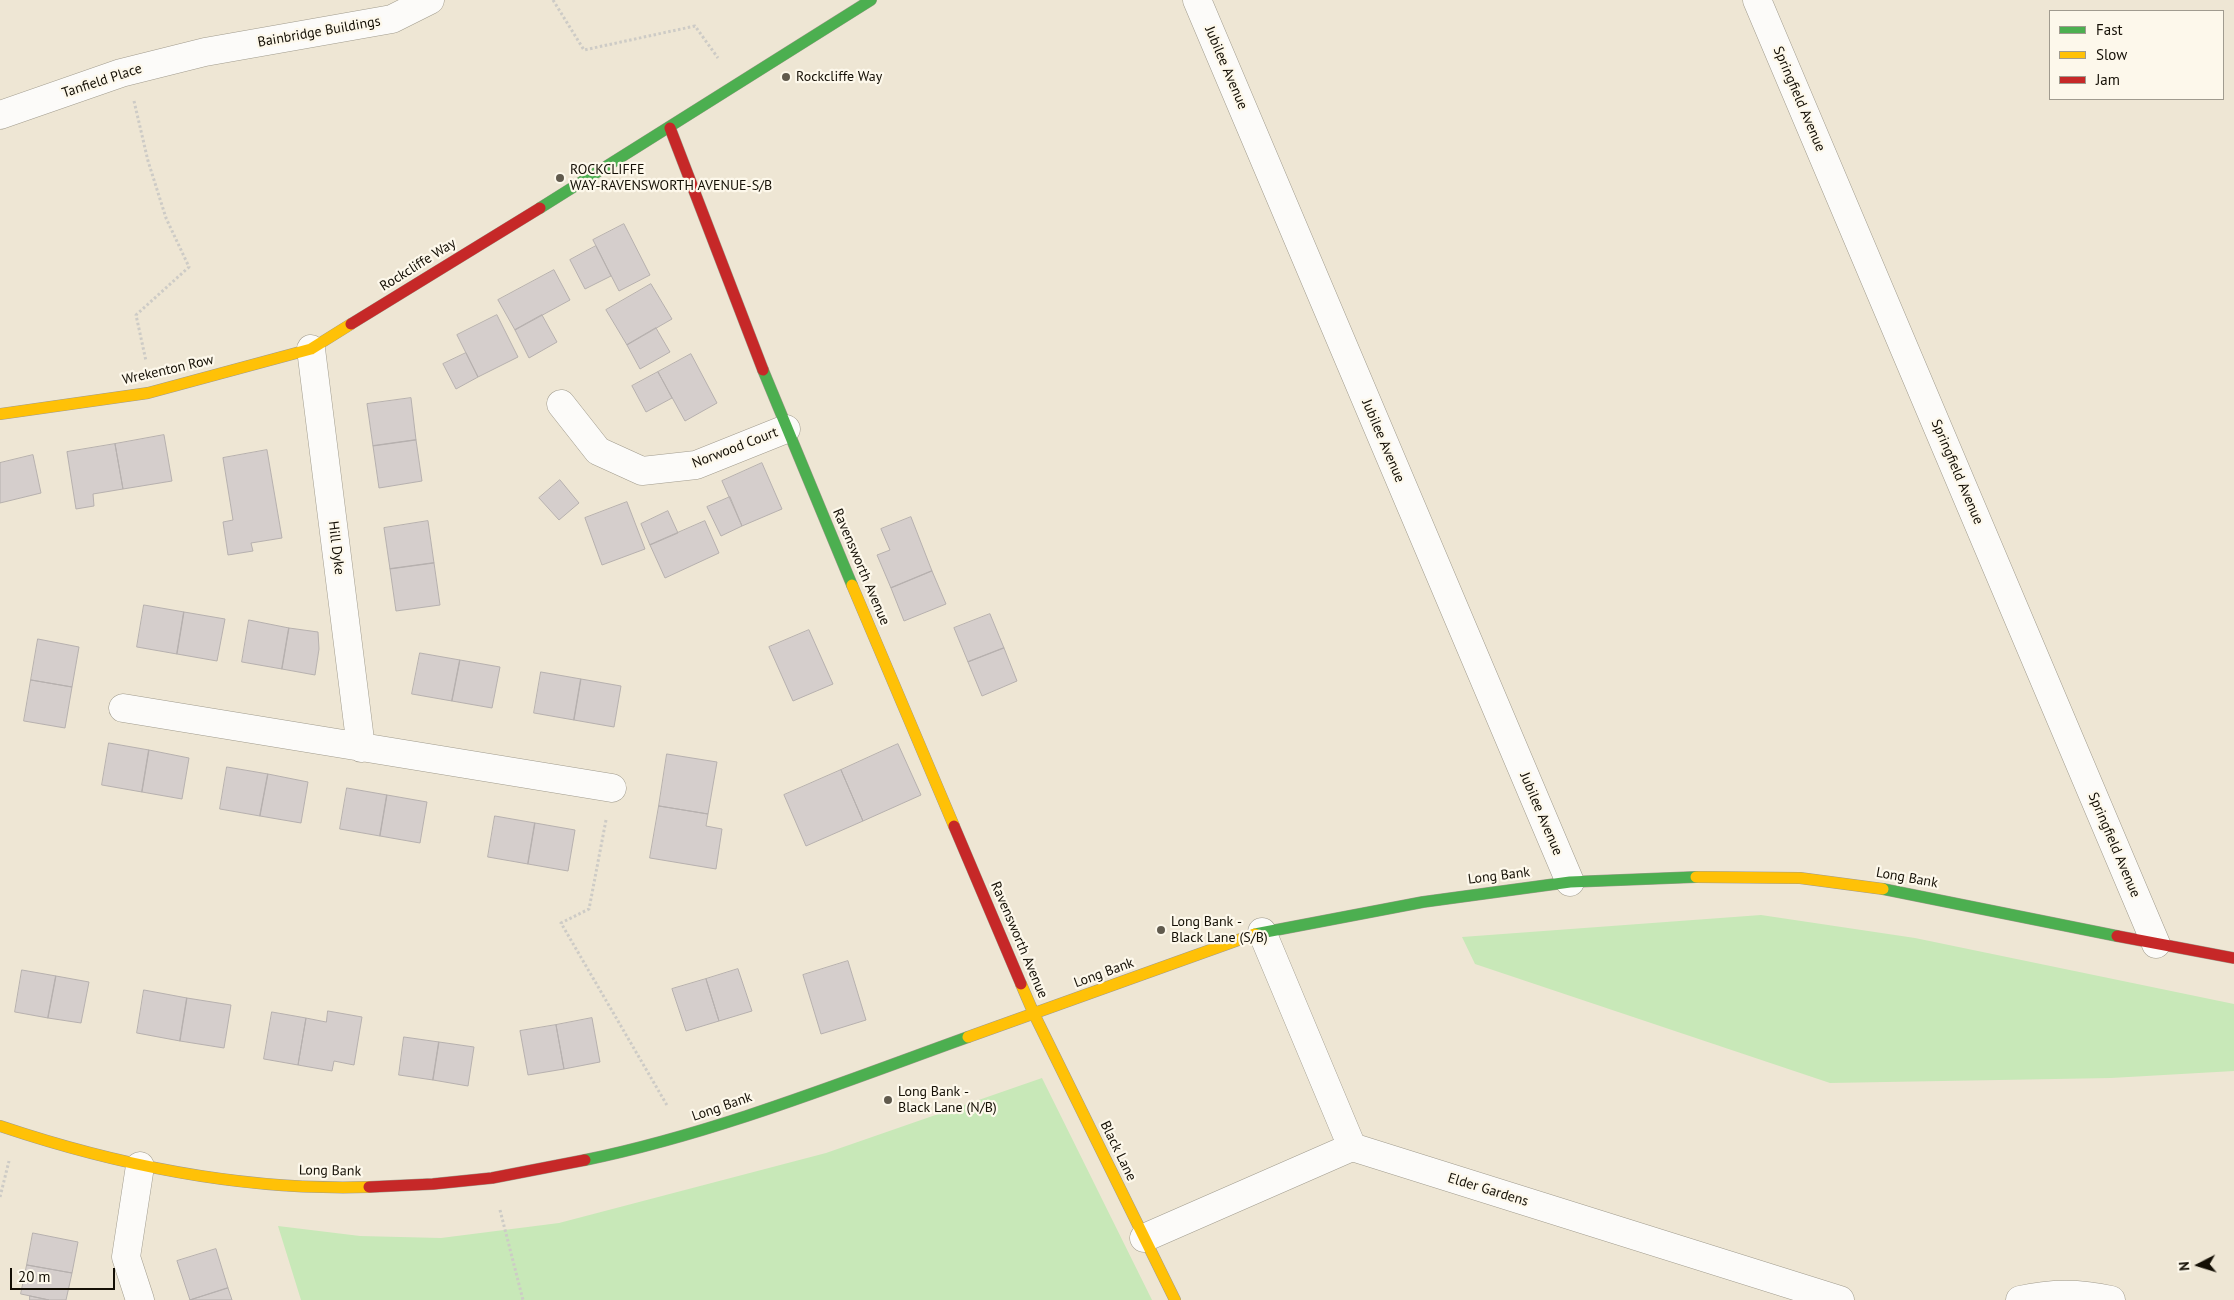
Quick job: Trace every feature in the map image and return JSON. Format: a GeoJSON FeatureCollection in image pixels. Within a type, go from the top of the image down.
{"type":"FeatureCollection","features":[{"type":"Feature","properties":{"kind":"main road","name":"Rockcliffe Way"},"geometry":{"type":"LineString","coordinates":[[311,349],[738,86],[872,0]]}},
{"type":"Feature","properties":{"kind":"main road","name":"Ravensworth Avenue"},"geometry":{"type":"LineString","coordinates":[[670,128],[786,429],[1034,1014]]}},
{"type":"Feature","properties":{"kind":"main road","name":"Wrekenton Row"},"geometry":{"type":"LineString","coordinates":[[0,414],[148,393],[311,349]]}},
{"type":"Feature","properties":{"kind":"main road","name":"Long Bank"},"geometry":{"type":"LineString","coordinates":[[0,1126],[48,1142],[140,1166],[240,1182],[331,1188],[433,1184],[492,1178],[628,1151],[684,1136],[841,1083],[1262,932],[1423,902],[1570,882],[1699,877],[1800,878],[1893,890],[2156,944],[2234,958]]}},
{"type":"Feature","properties":{"kind":"main road","name":"Black Lane"},"geometry":{"type":"LineString","coordinates":[[1034,1014],[1175,1300]]}},
{"type":"Feature","properties":{"kind":"street","name":"Bainbridge Buildings"},"geometry":{"type":"LineString","coordinates":[[205,52],[392,19],[430,0]]}},
{"type":"Feature","properties":{"kind":"street","name":"Jubilee Avenue"},"geometry":{"type":"LineString","coordinates":[[1197,0],[1570,882]]}},
{"type":"Feature","properties":{"kind":"street","name":"Springfield Avenue"},"geometry":{"type":"LineString","coordinates":[[1757,0],[2156,944]]}},
{"type":"Feature","properties":{"kind":"street","name":"Tanfield Place"},"geometry":{"type":"LineString","coordinates":[[0,115],[126,72],[205,52]]}},
{"type":"Feature","properties":{"kind":"street","name":"Hill Dyke"},"geometry":{"type":"LineString","coordinates":[[311,349],[361,748]]}},
{"type":"Feature","properties":{"kind":"street","name":"Norwood Court"},"geometry":{"type":"LineString","coordinates":[[561,404],[598,451],[642,471],[696,465],[786,429]]}},
{"type":"Feature","properties":{"kind":"street"},"geometry":{"type":"LineString","coordinates":[[123,708],[612,788]]}},
{"type":"Feature","properties":{"kind":"street"},"geometry":{"type":"LineString","coordinates":[[1144,1238],[1352,1147],[1262,932]]}},
{"type":"Feature","properties":{"kind":"street","name":"Elder Gardens"},"geometry":{"type":"LineString","coordinates":[[1352,1147],[1840,1300]]}},
{"type":"Feature","properties":{"kind":"street"},"geometry":{"type":"LineString","coordinates":[[140,1166],[126,1257],[140,1300]]}},
{"type":"Feature","properties":{"kind":"street"},"geometry":{"type":"LineString","coordinates":[[2020,1300],[2054,1294],[2087,1295],[2111,1300]]}},
{"type":"Feature","properties":{"kind":"path"},"geometry":{"type":"LineString","coordinates":[[553,0],[584,50],[696,26],[738,86]]}},
{"type":"Feature","properties":{"kind":"path"},"geometry":{"type":"LineString","coordinates":[[126,72],[148,162],[166,218],[189,267],[136,315],[147,366]]}},
{"type":"Feature","properties":{"kind":"path"},"geometry":{"type":"LineString","coordinates":[[612,788],[589,909],[561,923],[684,1136]]}},
{"type":"Feature","properties":{"kind":"path"},"geometry":{"type":"LineString","coordinates":[[492,1178],[523,1300]]}},
{"type":"Feature","properties":{"kind":"green space"},"geometry":{"type":"Polygon","coordinates":[[[1761,915],[1915,938],[2234,1004],[2234,1071],[2111,1078],[1830,1083],[1475,964],[1462,937],[1761,915]]]}},
{"type":"Feature","properties":{"kind":"green space"},"geometry":{"type":"Polygon","coordinates":[[[1042,1078],[1152,1300],[301,1300],[278,1226],[360,1236],[441,1238],[559,1223],[826,1153],[1042,1078]]]}},
{"type":"Feature","properties":{"kind":"building"},"geometry":{"type":"Polygon","coordinates":[[[624,224],[650,275],[619,291],[593,240],[624,224]]]}},
{"type":"Feature","properties":{"kind":"building"},"geometry":{"type":"Polygon","coordinates":[[[596,246],[611,276],[585,289],[570,260],[596,246]]]}},
{"type":"Feature","properties":{"kind":"building"},"geometry":{"type":"Polygon","coordinates":[[[554,270],[570,300],[515,330],[498,300],[554,270]]]}},
{"type":"Feature","properties":{"kind":"building"},"geometry":{"type":"Polygon","coordinates":[[[651,284],[672,319],[627,345],[606,310],[651,284]]]}},
{"type":"Feature","properties":{"kind":"building"},"geometry":{"type":"Polygon","coordinates":[[[497,315],[518,357],[478,377],[457,335],[497,315]]]}},
{"type":"Feature","properties":{"kind":"building"},"geometry":{"type":"Polygon","coordinates":[[[542,315],[557,342],[529,358],[515,330],[542,315]]]}},
{"type":"Feature","properties":{"kind":"building"},"geometry":{"type":"Polygon","coordinates":[[[656,328],[670,352],[640,369],[627,345],[656,328]]]}},
{"type":"Feature","properties":{"kind":"building"},"geometry":{"type":"Polygon","coordinates":[[[466,353],[478,377],[456,389],[443,364],[466,353]]]}},
{"type":"Feature","properties":{"kind":"building"},"geometry":{"type":"Polygon","coordinates":[[[691,354],[717,403],[685,421],[658,372],[691,354]]]}},
{"type":"Feature","properties":{"kind":"building"},"geometry":{"type":"Polygon","coordinates":[[[658,372],[672,398],[646,412],[632,386],[658,372]]]}},
{"type":"Feature","properties":{"kind":"building"},"geometry":{"type":"Polygon","coordinates":[[[411,398],[416,440],[373,446],[367,404],[411,398]]]}},
{"type":"Feature","properties":{"kind":"building"},"geometry":{"type":"Polygon","coordinates":[[[164,435],[172,481],[123,489],[115,444],[164,435]]]}},
{"type":"Feature","properties":{"kind":"building"},"geometry":{"type":"Polygon","coordinates":[[[416,440],[422,481],[379,488],[373,446],[416,440]]]}},
{"type":"Feature","properties":{"kind":"building"},"geometry":{"type":"Polygon","coordinates":[[[115,444],[123,489],[93,494],[94,506],[76,509],[67,452],[115,444]]]}},
{"type":"Feature","properties":{"kind":"building"},"geometry":{"type":"Polygon","coordinates":[[[267,450],[282,538],[251,543],[253,551],[228,555],[223,522],[233,520],[223,458],[267,450]]]}},
{"type":"Feature","properties":{"kind":"building"},"geometry":{"type":"Polygon","coordinates":[[[33,455],[41,493],[0,503],[0,463],[33,455]]]}},
{"type":"Feature","properties":{"kind":"building"},"geometry":{"type":"Polygon","coordinates":[[[762,463],[782,509],[742,526],[722,481],[762,463]]]}},
{"type":"Feature","properties":{"kind":"building"},"geometry":{"type":"Polygon","coordinates":[[[560,480],[579,503],[559,520],[539,498],[560,480]]]}},
{"type":"Feature","properties":{"kind":"building"},"geometry":{"type":"Polygon","coordinates":[[[730,497],[742,526],[721,536],[707,507],[730,497]]]}},
{"type":"Feature","properties":{"kind":"building"},"geometry":{"type":"Polygon","coordinates":[[[627,502],[645,549],[602,565],[585,518],[627,502]]]}},
{"type":"Feature","properties":{"kind":"building"},"geometry":{"type":"Polygon","coordinates":[[[668,511],[678,533],[650,545],[641,524],[668,511]]]}},
{"type":"Feature","properties":{"kind":"building"},"geometry":{"type":"Polygon","coordinates":[[[911,517],[932,571],[891,588],[877,555],[890,550],[881,529],[911,517]]]}},
{"type":"Feature","properties":{"kind":"building"},"geometry":{"type":"Polygon","coordinates":[[[428,521],[434,563],[390,569],[384,528],[428,521]]]}},
{"type":"Feature","properties":{"kind":"building"},"geometry":{"type":"Polygon","coordinates":[[[705,521],[719,553],[665,578],[650,545],[705,521]]]}},
{"type":"Feature","properties":{"kind":"building"},"geometry":{"type":"Polygon","coordinates":[[[434,563],[440,605],[396,611],[390,569],[434,563]]]}},
{"type":"Feature","properties":{"kind":"building"},"geometry":{"type":"Polygon","coordinates":[[[932,571],[946,604],[904,621],[891,588],[932,571]]]}},
{"type":"Feature","properties":{"kind":"building"},"geometry":{"type":"Polygon","coordinates":[[[144,605],[184,612],[177,654],[137,647],[144,605]]]}},
{"type":"Feature","properties":{"kind":"building"},"geometry":{"type":"Polygon","coordinates":[[[184,612],[225,619],[217,661],[177,654],[184,612]]]}},
{"type":"Feature","properties":{"kind":"building"},"geometry":{"type":"Polygon","coordinates":[[[990,614],[1004,648],[968,662],[954,628],[990,614]]]}},
{"type":"Feature","properties":{"kind":"building"},"geometry":{"type":"Polygon","coordinates":[[[249,620],[289,628],[282,669],[242,662],[249,620]]]}},
{"type":"Feature","properties":{"kind":"building"},"geometry":{"type":"Polygon","coordinates":[[[289,628],[318,632],[319,649],[315,675],[282,669],[289,628]]]}},
{"type":"Feature","properties":{"kind":"building"},"geometry":{"type":"Polygon","coordinates":[[[809,630],[833,684],[793,701],[769,647],[809,630]]]}},
{"type":"Feature","properties":{"kind":"building"},"geometry":{"type":"Polygon","coordinates":[[[38,639],[79,647],[72,687],[31,680],[38,639]]]}},
{"type":"Feature","properties":{"kind":"building"},"geometry":{"type":"Polygon","coordinates":[[[1004,648],[1017,681],[982,696],[968,662],[1004,648]]]}},
{"type":"Feature","properties":{"kind":"building"},"geometry":{"type":"Polygon","coordinates":[[[420,653],[460,660],[452,701],[412,694],[420,653]]]}},
{"type":"Feature","properties":{"kind":"building"},"geometry":{"type":"Polygon","coordinates":[[[460,660],[500,667],[492,708],[452,701],[460,660]]]}},
{"type":"Feature","properties":{"kind":"building"},"geometry":{"type":"Polygon","coordinates":[[[541,672],[581,679],[574,720],[534,713],[541,672]]]}},
{"type":"Feature","properties":{"kind":"building"},"geometry":{"type":"Polygon","coordinates":[[[581,679],[621,686],[614,727],[574,720],[581,679]]]}},
{"type":"Feature","properties":{"kind":"building"},"geometry":{"type":"Polygon","coordinates":[[[31,680],[72,687],[65,728],[24,721],[31,680]]]}},
{"type":"Feature","properties":{"kind":"building"},"geometry":{"type":"Polygon","coordinates":[[[109,743],[149,750],[142,792],[102,785],[109,743]]]}},
{"type":"Feature","properties":{"kind":"building"},"geometry":{"type":"Polygon","coordinates":[[[898,744],[921,795],[863,821],[841,770],[898,744]]]}},
{"type":"Feature","properties":{"kind":"building"},"geometry":{"type":"Polygon","coordinates":[[[149,750],[189,758],[182,799],[142,792],[149,750]]]}},
{"type":"Feature","properties":{"kind":"building"},"geometry":{"type":"Polygon","coordinates":[[[667,754],[717,762],[708,814],[659,806],[667,754]]]}},
{"type":"Feature","properties":{"kind":"building"},"geometry":{"type":"Polygon","coordinates":[[[227,767],[268,774],[260,816],[220,809],[227,767]]]}},
{"type":"Feature","properties":{"kind":"building"},"geometry":{"type":"Polygon","coordinates":[[[841,770],[863,821],[806,846],[784,795],[841,770]]]}},
{"type":"Feature","properties":{"kind":"building"},"geometry":{"type":"Polygon","coordinates":[[[268,774],[308,782],[301,823],[260,816],[268,774]]]}},
{"type":"Feature","properties":{"kind":"building"},"geometry":{"type":"Polygon","coordinates":[[[347,788],[387,795],[380,836],[340,829],[347,788]]]}},
{"type":"Feature","properties":{"kind":"building"},"geometry":{"type":"Polygon","coordinates":[[[387,795],[427,802],[420,843],[380,836],[387,795]]]}},
{"type":"Feature","properties":{"kind":"building"},"geometry":{"type":"Polygon","coordinates":[[[659,806],[708,814],[706,826],[722,829],[716,869],[650,858],[659,806]]]}},
{"type":"Feature","properties":{"kind":"building"},"geometry":{"type":"Polygon","coordinates":[[[495,816],[535,823],[528,864],[488,857],[495,816]]]}},
{"type":"Feature","properties":{"kind":"building"},"geometry":{"type":"Polygon","coordinates":[[[535,823],[575,830],[568,871],[528,864],[535,823]]]}},
{"type":"Feature","properties":{"kind":"building"},"geometry":{"type":"Polygon","coordinates":[[[848,961],[866,1020],[821,1034],[803,975],[848,961]]]}},
{"type":"Feature","properties":{"kind":"building"},"geometry":{"type":"Polygon","coordinates":[[[738,969],[752,1011],[719,1021],[706,979],[738,969]]]}},
{"type":"Feature","properties":{"kind":"building"},"geometry":{"type":"Polygon","coordinates":[[[22,970],[56,976],[48,1018],[15,1012],[22,970]]]}},
{"type":"Feature","properties":{"kind":"building"},"geometry":{"type":"Polygon","coordinates":[[[56,976],[89,982],[81,1023],[48,1018],[56,976]]]}},
{"type":"Feature","properties":{"kind":"building"},"geometry":{"type":"Polygon","coordinates":[[[706,979],[719,1021],[686,1031],[672,989],[706,979]]]}},
{"type":"Feature","properties":{"kind":"building"},"geometry":{"type":"Polygon","coordinates":[[[144,990],[187,998],[180,1041],[137,1033],[144,990]]]}},
{"type":"Feature","properties":{"kind":"building"},"geometry":{"type":"Polygon","coordinates":[[[187,998],[231,1005],[224,1048],[180,1041],[187,998]]]}},
{"type":"Feature","properties":{"kind":"building"},"geometry":{"type":"Polygon","coordinates":[[[328,1011],[362,1017],[354,1065],[334,1061],[332,1071],[298,1065],[306,1018],[326,1022],[328,1011]]]}},
{"type":"Feature","properties":{"kind":"building"},"geometry":{"type":"Polygon","coordinates":[[[272,1012],[306,1018],[298,1065],[264,1059],[272,1012]]]}},
{"type":"Feature","properties":{"kind":"building"},"geometry":{"type":"Polygon","coordinates":[[[592,1018],[600,1062],[564,1069],[556,1025],[592,1018]]]}},
{"type":"Feature","properties":{"kind":"building"},"geometry":{"type":"Polygon","coordinates":[[[556,1025],[564,1069],[528,1075],[520,1031],[556,1025]]]}},
{"type":"Feature","properties":{"kind":"building"},"geometry":{"type":"Polygon","coordinates":[[[404,1037],[439,1042],[433,1080],[399,1075],[404,1037]]]}},
{"type":"Feature","properties":{"kind":"building"},"geometry":{"type":"Polygon","coordinates":[[[439,1042],[474,1047],[468,1086],[433,1080],[439,1042]]]}},
{"type":"Feature","properties":{"kind":"building"},"geometry":{"type":"Polygon","coordinates":[[[33,1233],[78,1242],[72,1273],[27,1265],[33,1233]]]}},
{"type":"Feature","properties":{"kind":"building"},"geometry":{"type":"Polygon","coordinates":[[[216,1249],[228,1288],[190,1300],[177,1261],[216,1249]]]}},
{"type":"Feature","properties":{"kind":"building"},"geometry":{"type":"Polygon","coordinates":[[[27,1265],[72,1273],[66,1300],[49,1300],[21,1294],[27,1265]]]}},
{"type":"Feature","properties":{"kind":"building"},"geometry":{"type":"Polygon","coordinates":[[[228,1288],[232,1300],[190,1300],[228,1288]]]}},
{"type":"Feature","properties":{"kind":"building"},"geometry":{"type":"Polygon","coordinates":[[[30,1296],[49,1300],[30,1300],[30,1296]]]}},
{"type":"Feature","properties":{"kind":"traffic: fast"},"geometry":{"type":"LineString","coordinates":[[540,208],[871,0]]}},
{"type":"Feature","properties":{"kind":"traffic: fast"},"geometry":{"type":"LineString","coordinates":[[763,370],[852,585]]}},
{"type":"Feature","properties":{"kind":"traffic: fast"},"geometry":{"type":"LineString","coordinates":[[1255,934],[1423,902],[1570,882],[1696,877]]}},
{"type":"Feature","properties":{"kind":"traffic: fast"},"geometry":{"type":"LineString","coordinates":[[1883,889],[2117,936]]}},
{"type":"Feature","properties":{"kind":"traffic: fast"},"geometry":{"type":"LineString","coordinates":[[585,1160],[683,1136],[731,1121],[826,1089],[968,1037]]}},
{"type":"Feature","properties":{"kind":"traffic: slow"},"geometry":{"type":"LineString","coordinates":[[0,414],[148,393],[311,349],[351,324]]}},
{"type":"Feature","properties":{"kind":"traffic: slow"},"geometry":{"type":"LineString","coordinates":[[852,585],[954,826]]}},
{"type":"Feature","properties":{"kind":"traffic: slow"},"geometry":{"type":"LineString","coordinates":[[1696,877],[1800,878],[1883,889]]}},
{"type":"Feature","properties":{"kind":"traffic: slow"},"geometry":{"type":"LineString","coordinates":[[968,1037],[1255,934]]}},
{"type":"Feature","properties":{"kind":"traffic: slow"},"geometry":{"type":"LineString","coordinates":[[1021,984],[1175,1300]]}},
{"type":"Feature","properties":{"kind":"traffic: slow"},"geometry":{"type":"LineString","coordinates":[[0,1126],[90,1153],[182,1173],[275,1185],[369,1187]]}},
{"type":"Feature","properties":{"kind":"traffic: jam"},"geometry":{"type":"LineString","coordinates":[[670,128],[763,370]]}},
{"type":"Feature","properties":{"kind":"traffic: jam"},"geometry":{"type":"LineString","coordinates":[[351,324],[540,208]]}},
{"type":"Feature","properties":{"kind":"traffic: jam"},"geometry":{"type":"LineString","coordinates":[[954,826],[1021,984]]}},
{"type":"Feature","properties":{"kind":"traffic: jam"},"geometry":{"type":"LineString","coordinates":[[2117,936],[2234,958]]}},
{"type":"Feature","properties":{"kind":"traffic: jam"},"geometry":{"type":"LineString","coordinates":[[369,1187],[433,1184],[492,1178],[585,1160]]}},
{"type":"Feature","properties":{"kind":"place","name":"Rockcliffe Way"},"geometry":{"type":"Point","coordinates":[786,77]}},
{"type":"Feature","properties":{"kind":"place","name":"ROCKCLIFFE WAY-RAVENSWORTH AVENUE-S/B"},"geometry":{"type":"Point","coordinates":[560,178]}},
{"type":"Feature","properties":{"kind":"place","name":"Long Bank - Black Lane (S/B)"},"geometry":{"type":"Point","coordinates":[1161,930]}},
{"type":"Feature","properties":{"kind":"place","name":"Long Bank - Black Lane (N/B)"},"geometry":{"type":"Point","coordinates":[888,1100]}}]}
